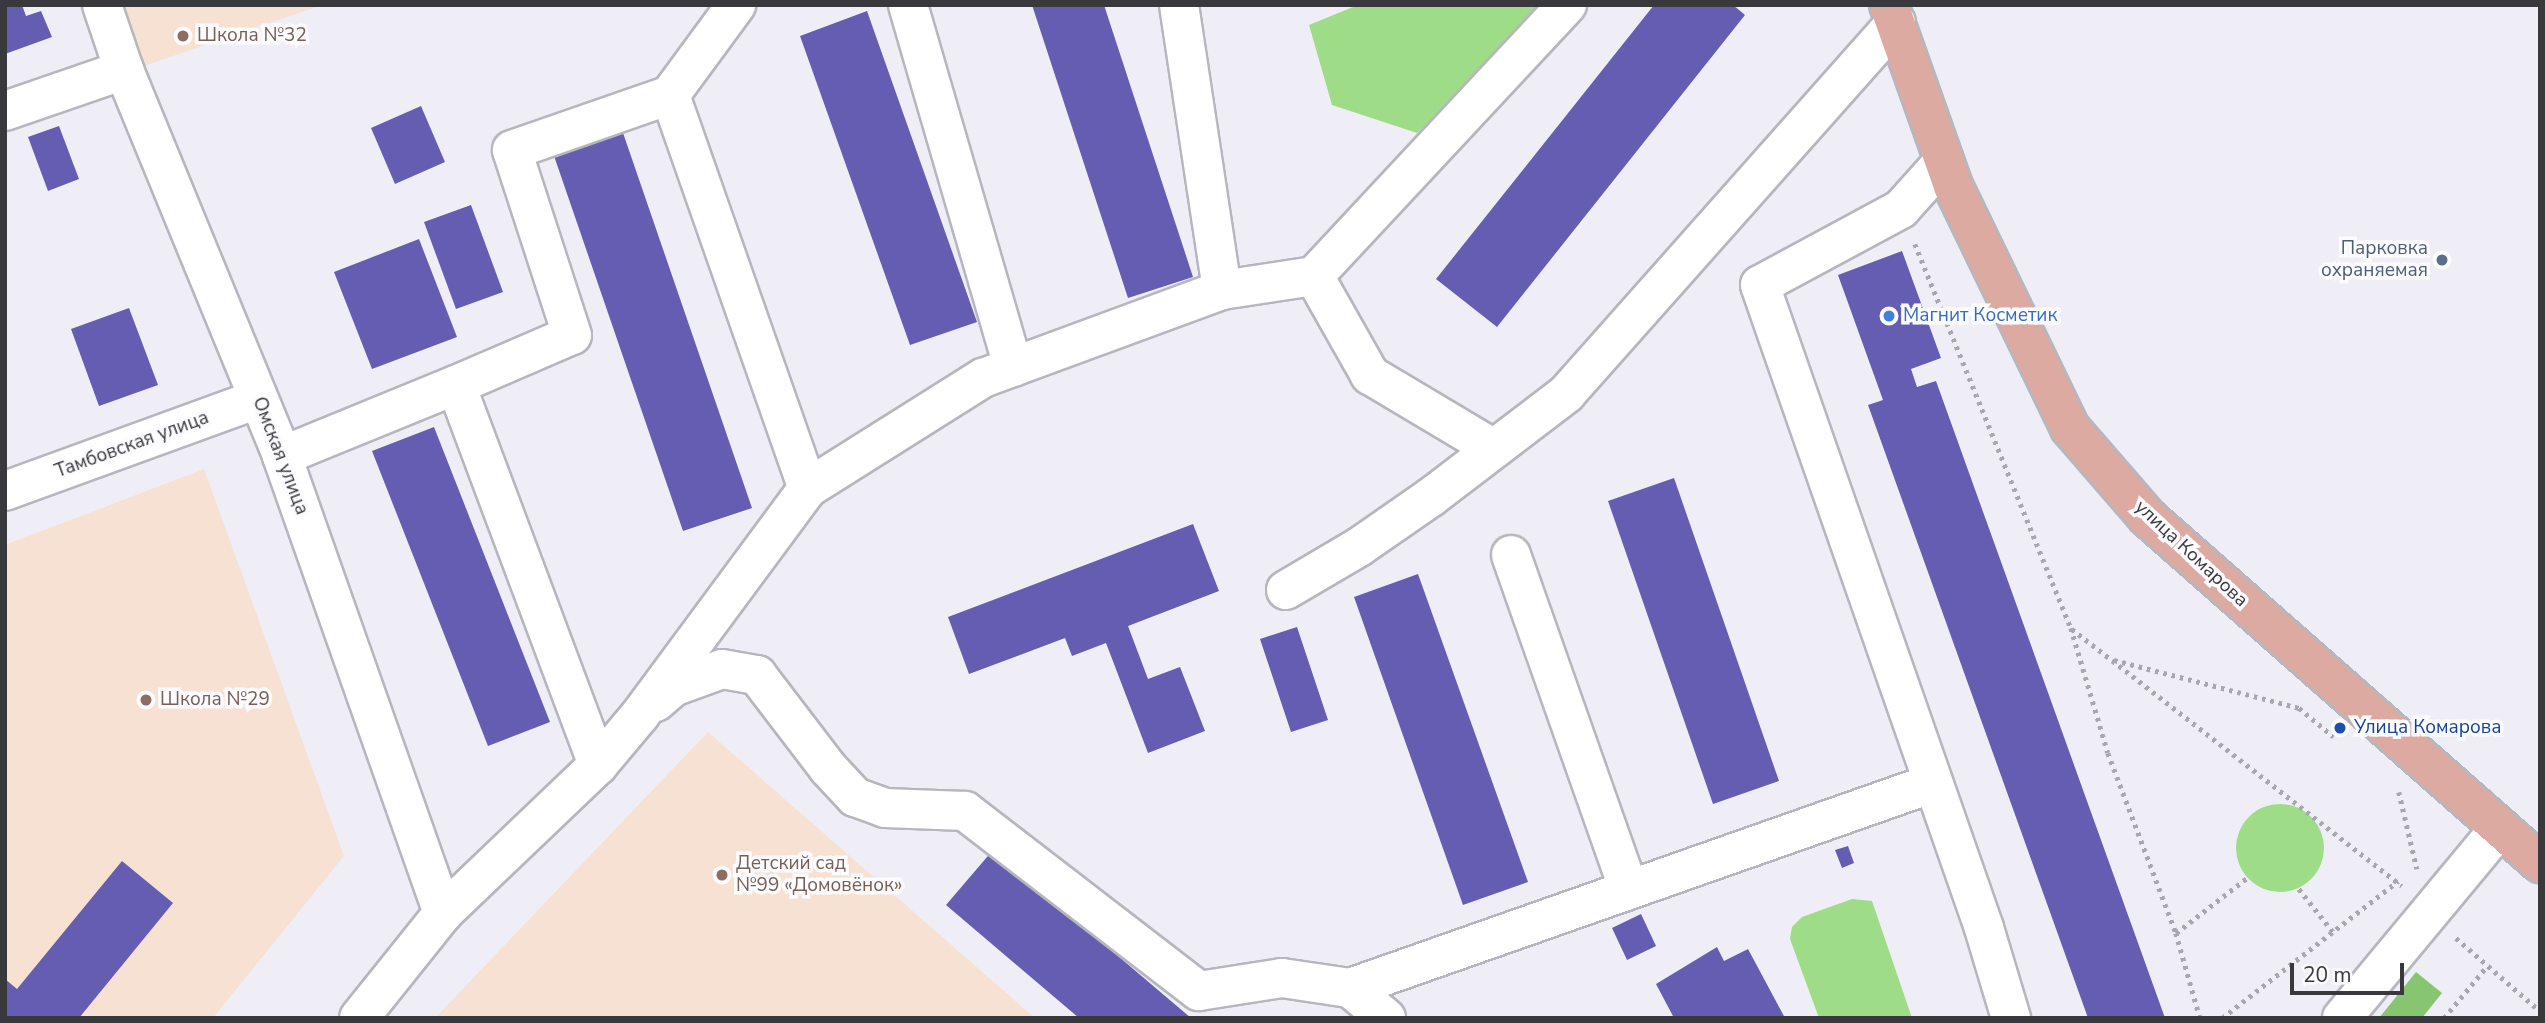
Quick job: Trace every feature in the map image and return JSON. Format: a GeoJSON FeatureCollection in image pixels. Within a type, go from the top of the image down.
{"type":"FeatureCollection","features":[{"type":"Feature","properties":{"kind":"main road","name":"улица Комарова"},"geometry":{"type":"LineString","coordinates":[[1893,14],[1944,161],[2070,428],[2147,517],[2498,830],[2540,863]]}},
{"type":"Feature","properties":{"kind":"street","name":"Омская улица"},"geometry":{"type":"LineString","coordinates":[[102,5],[124,70],[282,456],[443,913]]}},
{"type":"Feature","properties":{"kind":"street"},"geometry":{"type":"LineString","coordinates":[[282,456],[572,335],[512,150],[670,95],[736,5]]}},
{"type":"Feature","properties":{"kind":"street"},"geometry":{"type":"LineString","coordinates":[[908,5],[1013,367]]}},
{"type":"Feature","properties":{"kind":"street"},"geometry":{"type":"LineString","coordinates":[[1179,5],[1222,290]]}},
{"type":"Feature","properties":{"kind":"street"},"geometry":{"type":"LineString","coordinates":[[359,1018],[443,913],[598,765],[640,715],[808,488],[983,379],[1222,290],[1314,276],[1567,5]]}},
{"type":"Feature","properties":{"kind":"street"},"geometry":{"type":"LineString","coordinates":[[1286,590],[1359,547],[1566,394],[1893,14]]}},
{"type":"Feature","properties":{"kind":"street"},"geometry":{"type":"LineString","coordinates":[[5,111],[124,70]]}},
{"type":"Feature","properties":{"kind":"street"},"geometry":{"type":"LineString","coordinates":[[670,95],[808,488]]}},
{"type":"Feature","properties":{"kind":"street"},"geometry":{"type":"LineString","coordinates":[[1944,161],[1902,209],[1760,285],[1933,783],[2011,1018]]}},
{"type":"Feature","properties":{"kind":"street"},"geometry":{"type":"LineString","coordinates":[[1314,276],[1370,375],[1494,449]]}},
{"type":"Feature","properties":{"kind":"street"},"geometry":{"type":"LineString","coordinates":[[456,385],[598,765]]}},
{"type":"Feature","properties":{"kind":"street","name":"Тамбовская улица"},"geometry":{"type":"LineString","coordinates":[[5,491],[258,399]]}},
{"type":"Feature","properties":{"kind":"street"},"geometry":{"type":"LineString","coordinates":[[1511,555],[1629,890]]}},
{"type":"Feature","properties":{"kind":"street"},"geometry":{"type":"LineString","coordinates":[[640,715],[673,688],[722,668],[757,676],[828,768],[855,797],[884,808],[965,811],[1199,991],[1282,978],[1350,988],[1933,783]]}},
{"type":"Feature","properties":{"kind":"street"},"geometry":{"type":"LineString","coordinates":[[2342,1018],[2498,830]]}},
{"type":"Feature","properties":{"kind":"street"},"geometry":{"type":"LineString","coordinates":[[1350,988],[1386,1018]]}},
{"type":"Feature","properties":{"kind":"path"},"geometry":{"type":"LineString","coordinates":[[1902,209],[2071,628],[2108,753],[2176,933],[2200,1018]]}},
{"type":"Feature","properties":{"kind":"path"},"geometry":{"type":"LineString","coordinates":[[2071,628],[2398,881],[2428,914],[2540,1011]]}},
{"type":"Feature","properties":{"kind":"path"},"geometry":{"type":"LineString","coordinates":[[2110,659],[2298,708],[2339,741]]}},
{"type":"Feature","properties":{"kind":"path"},"geometry":{"type":"LineString","coordinates":[[2399,790],[2428,914]]}},
{"type":"Feature","properties":{"kind":"path"},"geometry":{"type":"LineString","coordinates":[[2176,933],[2247,878]]}},
{"type":"Feature","properties":{"kind":"path"},"geometry":{"type":"LineString","coordinates":[[2222,1018],[2398,881]]}},
{"type":"Feature","properties":{"kind":"path"},"geometry":{"type":"LineString","coordinates":[[2298,889],[2334,933]]}},
{"type":"Feature","properties":{"kind":"path"},"geometry":{"type":"LineString","coordinates":[[2444,1018],[2487,966]]}},
{"type":"Feature","properties":{"kind":"shaded area","name":"Школа №32"},"geometry":{"type":"Polygon","coordinates":[[[123,5],[322,5],[144,66],[123,5]]]}},
{"type":"Feature","properties":{"kind":"shaded area","name":"Школа №29"},"geometry":{"type":"Polygon","coordinates":[[[204,469],[344,856],[213,1018],[5,1018],[5,545],[204,469]]]}},
{"type":"Feature","properties":{"kind":"shaded area","name":"Детский сад №99 «Домовёнок»"},"geometry":{"type":"Polygon","coordinates":[[[708,732],[1035,1018],[435,1018],[708,732]]]}},
{"type":"Feature","properties":{"kind":"green space"},"geometry":{"type":"Polygon","coordinates":[[[1358,5],[1534,5],[1542,19],[1417,133],[1332,105],[1309,25],[1358,5]]]}},
{"type":"Feature","properties":{"kind":"green space"},"geometry":{"type":"Polygon","coordinates":[[[2280,804],[2297,807],[2311,817],[2321,831],[2324,848],[2321,865],[2311,879],[2297,889],[2280,892],[2263,889],[2249,879],[2239,865],[2236,848],[2239,831],[2249,817],[2263,807],[2280,804]]]}},
{"type":"Feature","properties":{"kind":"green space"},"geometry":{"type":"Polygon","coordinates":[[[1852,899],[1872,901],[1912,1018],[1819,1018],[1790,939],[1792,927],[1802,917],[1852,899]]]}},
{"type":"Feature","properties":{"kind":"green space"},"geometry":{"type":"Polygon","coordinates":[[[2416,972],[2442,993],[2422,1018],[2379,1018],[2416,972]]]}},
{"type":"Feature","properties":{"kind":"building"},"geometry":{"type":"Polygon","coordinates":[[[5,5],[22,5],[26,16],[41,11],[52,37],[5,54],[5,5]]]}},
{"type":"Feature","properties":{"kind":"building"},"geometry":{"type":"Polygon","coordinates":[[[1032,5],[1104,5],[1193,277],[1128,298],[1032,5]]]}},
{"type":"Feature","properties":{"kind":"building"},"geometry":{"type":"Polygon","coordinates":[[[1654,5],[1733,5],[1745,15],[1497,327],[1436,279],[1654,5]]]}},
{"type":"Feature","properties":{"kind":"building"},"geometry":{"type":"Polygon","coordinates":[[[867,11],[977,322],[910,345],[800,36],[867,11]]]}},
{"type":"Feature","properties":{"kind":"building"},"geometry":{"type":"Polygon","coordinates":[[[421,106],[445,162],[395,184],[371,128],[421,106]]]}},
{"type":"Feature","properties":{"kind":"building"},"geometry":{"type":"Polygon","coordinates":[[[59,126],[79,179],[48,191],[28,137],[59,126]]]}},
{"type":"Feature","properties":{"kind":"building"},"geometry":{"type":"Polygon","coordinates":[[[622,130],[752,508],[683,531],[553,153],[622,130]]]}},
{"type":"Feature","properties":{"kind":"building"},"geometry":{"type":"Polygon","coordinates":[[[471,205],[503,292],[456,309],[424,222],[471,205]]]}},
{"type":"Feature","properties":{"kind":"building"},"geometry":{"type":"Polygon","coordinates":[[[419,239],[457,337],[372,369],[334,272],[419,239]]]}},
{"type":"Feature","properties":{"kind":"building"},"geometry":{"type":"Polygon","coordinates":[[[1902,251],[1941,358],[1911,369],[1917,387],[1936,381],[2165,1018],[2088,1018],[1868,405],[1883,400],[1838,275],[1902,251]]]}},
{"type":"Feature","properties":{"kind":"building"},"geometry":{"type":"Polygon","coordinates":[[[129,308],[158,385],[99,406],[71,329],[129,308]]]}},
{"type":"Feature","properties":{"kind":"building"},"geometry":{"type":"Polygon","coordinates":[[[434,427],[550,722],[488,746],[372,451],[434,427]]]}},
{"type":"Feature","properties":{"kind":"building"},"geometry":{"type":"Polygon","coordinates":[[[1674,478],[1779,781],[1713,804],[1608,501],[1674,478]]]}},
{"type":"Feature","properties":{"kind":"building"},"geometry":{"type":"Polygon","coordinates":[[[1193,524],[1219,591],[1128,626],[1148,679],[1180,667],[1205,731],[1148,753],[1106,643],[1072,656],[1065,638],[969,674],[948,617],[1193,524]]]}},
{"type":"Feature","properties":{"kind":"building"},"geometry":{"type":"Polygon","coordinates":[[[1418,574],[1528,882],[1463,905],[1354,597],[1418,574]]]}},
{"type":"Feature","properties":{"kind":"building"},"geometry":{"type":"Polygon","coordinates":[[[1297,627],[1328,720],[1291,732],[1260,639],[1297,627]]]}},
{"type":"Feature","properties":{"kind":"building"},"geometry":{"type":"Polygon","coordinates":[[[1848,846],[1854,863],[1842,868],[1835,850],[1848,846]]]}},
{"type":"Feature","properties":{"kind":"building"},"geometry":{"type":"Polygon","coordinates":[[[993,850],[1191,1018],[1079,1018],[946,905],[993,850]]]}},
{"type":"Feature","properties":{"kind":"building"},"geometry":{"type":"Polygon","coordinates":[[[122,861],[173,903],[79,1018],[5,1018],[5,979],[17,989],[122,861]]]}},
{"type":"Feature","properties":{"kind":"building"},"geometry":{"type":"Polygon","coordinates":[[[1641,914],[1656,946],[1627,960],[1612,928],[1641,914]]]}},
{"type":"Feature","properties":{"kind":"building"},"geometry":{"type":"Polygon","coordinates":[[[1717,947],[1724,961],[1748,949],[1785,1018],[1674,1018],[1656,984],[1717,947]]]}},
{"type":"Feature","properties":{"kind":"place","name":"Школа №32"},"geometry":{"type":"Point","coordinates":[183,36]}},
{"type":"Feature","properties":{"kind":"place","name":"Парковка охраняемая"},"geometry":{"type":"Point","coordinates":[2442,260]}},
{"type":"Feature","properties":{"kind":"place","name":"Магнит Косметик"},"geometry":{"type":"Point","coordinates":[1889,316]}},
{"type":"Feature","properties":{"kind":"place","name":"Школа №29"},"geometry":{"type":"Point","coordinates":[146,700]}},
{"type":"Feature","properties":{"kind":"place","name":"Улица Комарова"},"geometry":{"type":"Point","coordinates":[2340,728]}},
{"type":"Feature","properties":{"kind":"place","name":"Детский сад №99 «Домовёнок»"},"geometry":{"type":"Point","coordinates":[722,875]}}]}
